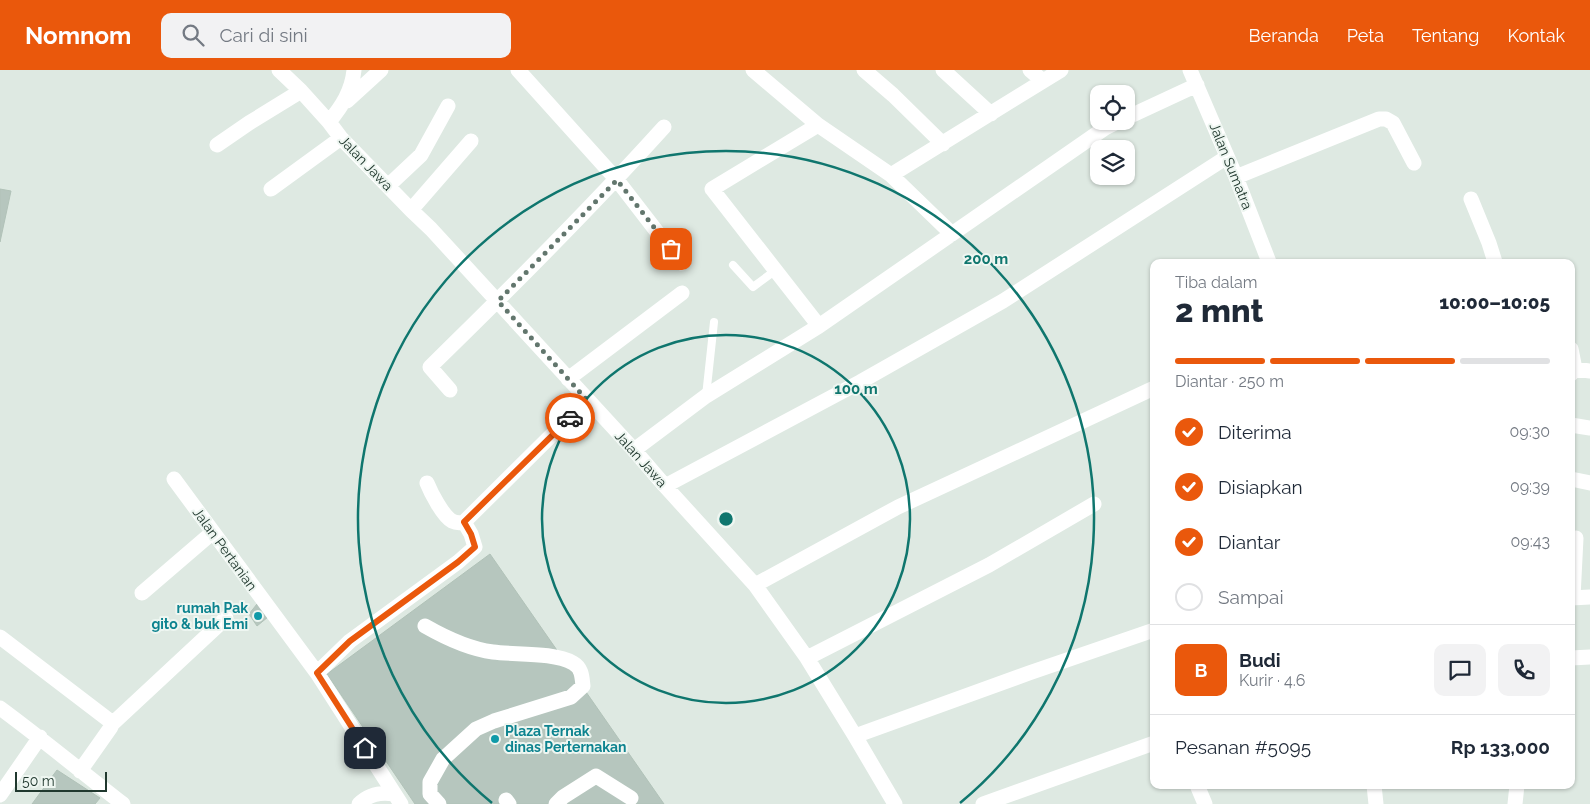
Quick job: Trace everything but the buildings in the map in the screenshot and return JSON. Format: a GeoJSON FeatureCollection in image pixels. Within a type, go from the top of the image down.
{"type":"FeatureCollection","features":[{"type":"Feature","properties":{"kind":"street","name":"Jalan Jawa"},"geometry":{"type":"LineString","coordinates":[[279,70],[301,91],[341,138],[432,229],[756,585],[807,658],[856,736],[895,804]]}},
{"type":"Feature","properties":{"kind":"street"},"geometry":{"type":"LineString","coordinates":[[344,104],[350,90],[354,70]]}},
{"type":"Feature","properties":{"kind":"street"},"geometry":{"type":"LineString","coordinates":[[329,122],[344,104],[381,70]]}},
{"type":"Feature","properties":{"kind":"street"},"geometry":{"type":"LineString","coordinates":[[518,70],[617,180],[682,263]]}},
{"type":"Feature","properties":{"kind":"street"},"geometry":{"type":"LineString","coordinates":[[753,70],[818,125],[891,175],[952,234]]}},
{"type":"Feature","properties":{"kind":"street"},"geometry":{"type":"LineString","coordinates":[[864,70],[893,95],[943,144]]}},
{"type":"Feature","properties":{"kind":"street"},"geometry":{"type":"LineString","coordinates":[[943,70],[991,114]]}},
{"type":"Feature","properties":{"kind":"street"},"geometry":{"type":"LineString","coordinates":[[1030,70],[1043,81]]}},
{"type":"Feature","properties":{"kind":"street"},"geometry":{"type":"LineString","coordinates":[[891,175],[1061,70]]}},
{"type":"Feature","properties":{"kind":"street","name":"Jalan Sumatra"},"geometry":{"type":"LineString","coordinates":[[1190,70],[1236,177],[1268,259]]}},
{"type":"Feature","properties":{"kind":"street"},"geometry":{"type":"LineString","coordinates":[[1135,114],[1197,85]]}},
{"type":"Feature","properties":{"kind":"street"},"geometry":{"type":"LineString","coordinates":[[217,145],[301,91]]}},
{"type":"Feature","properties":{"kind":"street"},"geometry":{"type":"LineString","coordinates":[[388,186],[421,155],[448,106]]}},
{"type":"Feature","properties":{"kind":"street"},"geometry":{"type":"LineString","coordinates":[[1236,177],[1379,119],[1386,119],[1393,123],[1414,163]]}},
{"type":"Feature","properties":{"kind":"street"},"geometry":{"type":"LineString","coordinates":[[818,125],[712,189],[819,326]]}},
{"type":"Feature","properties":{"kind":"street"},"geometry":{"type":"LineString","coordinates":[[450,390],[430,367],[617,180],[664,127]]}},
{"type":"Feature","properties":{"kind":"street"},"geometry":{"type":"LineString","coordinates":[[634,450],[706,396],[819,326],[1101,130]]}},
{"type":"Feature","properties":{"kind":"street"},"geometry":{"type":"LineString","coordinates":[[271,189],[341,138]]}},
{"type":"Feature","properties":{"kind":"street"},"geometry":{"type":"LineString","coordinates":[[411,210],[472,140]]}},
{"type":"Feature","properties":{"kind":"street"},"geometry":{"type":"LineString","coordinates":[[665,486],[860,382],[1003,301],[1227,157]]}},
{"type":"Feature","properties":{"kind":"street"},"geometry":{"type":"LineString","coordinates":[[1470,199],[1495,259]]}},
{"type":"Feature","properties":{"kind":"street"},"geometry":{"type":"LineString","coordinates":[[568,380],[682,293]]}},
{"type":"Feature","properties":{"kind":"street"},"geometry":{"type":"LineString","coordinates":[[756,585],[898,507],[1150,390]]}},
{"type":"Feature","properties":{"kind":"street"},"geometry":{"type":"LineString","coordinates":[[427,483],[431,493],[450,520],[459,523],[464,522],[587,400]]}},
{"type":"Feature","properties":{"kind":"street"},"geometry":{"type":"LineString","coordinates":[[1575,426],[1590,428]]}},
{"type":"Feature","properties":{"kind":"street","name":"Jalan Pertanian"},"geometry":{"type":"LineString","coordinates":[[174,479],[317,673],[397,799]]}},
{"type":"Feature","properties":{"kind":"street"},"geometry":{"type":"LineString","coordinates":[[1575,479],[1590,483]]}},
{"type":"Feature","properties":{"kind":"street"},"geometry":{"type":"LineString","coordinates":[[807,658],[989,565],[1094,504]]}},
{"type":"Feature","properties":{"kind":"street"},"geometry":{"type":"LineString","coordinates":[[317,673],[350,641],[458,562],[475,547],[471,534],[464,522]]}},
{"type":"Feature","properties":{"kind":"street"},"geometry":{"type":"LineString","coordinates":[[142,594],[213,532]]}},
{"type":"Feature","properties":{"kind":"street"},"geometry":{"type":"LineString","coordinates":[[1575,573],[1579,539]]}},
{"type":"Feature","properties":{"kind":"street"},"geometry":{"type":"LineString","coordinates":[[1575,598],[1590,597]]}},
{"type":"Feature","properties":{"kind":"street"},"geometry":{"type":"LineString","coordinates":[[80,771],[111,725],[226,618]]}},
{"type":"Feature","properties":{"kind":"street"},"geometry":{"type":"LineString","coordinates":[[425,626],[449,639],[485,651],[538,655],[574,663],[580,668],[583,686],[571,697],[494,721],[476,729],[446,755],[430,782],[430,794],[439,804]]}},
{"type":"Feature","properties":{"kind":"street"},"geometry":{"type":"LineString","coordinates":[[856,736],[1038,669],[1150,631]]}},
{"type":"Feature","properties":{"kind":"street"},"geometry":{"type":"LineString","coordinates":[[0,637],[110,721],[111,725]]}},
{"type":"Feature","properties":{"kind":"street"},"geometry":{"type":"LineString","coordinates":[[1575,658],[1590,657]]}},
{"type":"Feature","properties":{"kind":"street"},"geometry":{"type":"LineString","coordinates":[[0,708],[123,804]]}},
{"type":"Feature","properties":{"kind":"street"},"geometry":{"type":"LineString","coordinates":[[0,795],[40,738]]}},
{"type":"Feature","properties":{"kind":"street"},"geometry":{"type":"LineString","coordinates":[[983,804],[1150,744]]}},
{"type":"Feature","properties":{"kind":"street"},"geometry":{"type":"LineString","coordinates":[[556,804],[563,797],[596,776],[631,798]]}},
{"type":"Feature","properties":{"kind":"street"},"geometry":{"type":"LineString","coordinates":[[1199,789],[1205,804]]}},
{"type":"Feature","properties":{"kind":"street"},"geometry":{"type":"LineString","coordinates":[[1374,789],[1376,804]]}},
{"type":"Feature","properties":{"kind":"street"},"geometry":{"type":"LineString","coordinates":[[1515,804],[1517,789]]}},
{"type":"Feature","properties":{"kind":"street","name":"Jalan Pertanian"},"geometry":{"type":"LineString","coordinates":[[359,804],[365,798],[382,792],[397,799]]}},
{"type":"Feature","properties":{"kind":"lane"},"geometry":{"type":"LineString","coordinates":[[733,265],[752,287],[776,270]]}},
{"type":"Feature","properties":{"kind":"lane"},"geometry":{"type":"LineString","coordinates":[[706,396],[714,322]]}},
{"type":"Feature","properties":{"kind":"way so far"},"geometry":{"type":"LineString","coordinates":[[570,418],[587,400],[498,301],[617,180],[671,249]]}},
{"type":"Feature","properties":{"kind":"place","name":"rumah Pak gito & buk Emi"},"geometry":{"type":"Point","coordinates":[258,616]}},
{"type":"Feature","properties":{"kind":"place","name":"Plaza Ternak dinas Perternakan"},"geometry":{"type":"Point","coordinates":[495,739]}},
{"type":"Feature","properties":{"kind":"route"},"geometry":{"type":"LineString","coordinates":[[365,748],[317,673],[350,641],[458,562],[475,547],[471,534],[464,522],[570,418]]}}]}
